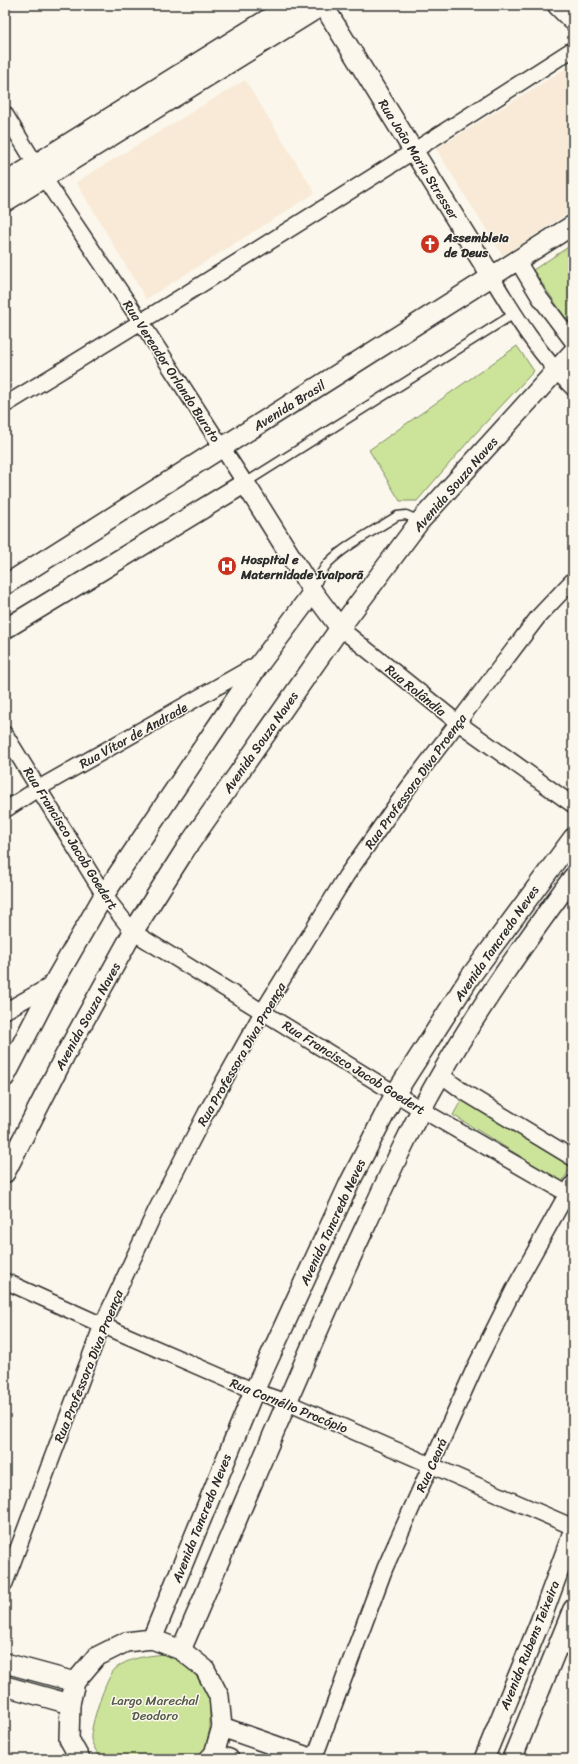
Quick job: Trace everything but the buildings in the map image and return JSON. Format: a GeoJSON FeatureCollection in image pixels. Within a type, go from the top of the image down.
{"type":"FeatureCollection","features":[{"type":"Feature","properties":{"kind":"main road"},"geometry":{"type":"LineString","coordinates":[[559,5],[573,19]]}},
{"type":"Feature","properties":{"kind":"street"},"geometry":{"type":"LineString","coordinates":[[5,202],[40,171],[290,5]]}},
{"type":"Feature","properties":{"kind":"street"},"geometry":{"type":"LineString","coordinates":[[5,183],[40,171],[323,5]]}},
{"type":"Feature","properties":{"kind":"street","name":"Rua João Maria Stresser"},"geometry":{"type":"LineString","coordinates":[[323,5],[514,314],[555,371],[573,388]]}},
{"type":"Feature","properties":{"kind":"street"},"geometry":{"type":"LineString","coordinates":[[5,405],[141,322],[414,151],[573,49]]}},
{"type":"Feature","properties":{"kind":"street","name":"Rua Vereador Orlando Burato"},"geometry":{"type":"LineString","coordinates":[[5,114],[40,171],[141,322],[245,483],[313,592],[340,628]]}},
{"type":"Feature","properties":{"kind":"street","name":"Avenida Brasil"},"geometry":{"type":"LineString","coordinates":[[5,585],[573,224]]}},
{"type":"Feature","properties":{"kind":"street"},"geometry":{"type":"LineString","coordinates":[[517,260],[540,298],[573,342]]}},
{"type":"Feature","properties":{"kind":"street","name":"Avenida Souza Naves"},"geometry":{"type":"LineString","coordinates":[[5,1173],[64,1057],[133,932],[185,850],[340,628],[420,521],[573,352]]}},
{"type":"Feature","properties":{"kind":"street"},"geometry":{"type":"LineString","coordinates":[[5,629],[245,483]]}},
{"type":"Feature","properties":{"kind":"street","name":"Rua Professora Diva Proença"},"geometry":{"type":"LineString","coordinates":[[5,1583],[102,1325],[156,1210],[206,1113],[263,1011],[346,876],[457,722],[538,617],[573,580]]}},
{"type":"Feature","properties":{"kind":"street"},"geometry":{"type":"LineString","coordinates":[[5,1077],[53,984],[104,895],[261,662],[313,592]]}},
{"type":"Feature","properties":{"kind":"street","name":"Rua Rolândia"},"geometry":{"type":"LineString","coordinates":[[340,628],[457,722],[573,805]]}},
{"type":"Feature","properties":{"kind":"street","name":"Rua Vítor de Andrade"},"geometry":{"type":"LineString","coordinates":[[5,810],[39,788],[261,662]]}},
{"type":"Feature","properties":{"kind":"street","name":"Rua Francisco Jacob Goedert"},"geometry":{"type":"LineString","coordinates":[[5,734],[104,895],[133,932],[422,1110],[571,1191]]}},
{"type":"Feature","properties":{"kind":"street","name":"Avenida Tancredo Neves"},"geometry":{"type":"LineString","coordinates":[[152,1639],[254,1391],[350,1182],[395,1094],[470,977],[573,838]]}},
{"type":"Feature","properties":{"kind":"street","name":"Avenida Tancredo Neves"},"geometry":{"type":"LineString","coordinates":[[181,1650],[328,1306],[422,1110],[441,1075],[494,990],[573,877]]}},
{"type":"Feature","properties":{"kind":"street"},"geometry":{"type":"LineString","coordinates":[[5,1011],[53,984]]}},
{"type":"Feature","properties":{"kind":"street"},"geometry":{"type":"LineString","coordinates":[[441,1075],[464,1092],[573,1158]]}},
{"type":"Feature","properties":{"kind":"street","name":"Rua Ceará"},"geometry":{"type":"LineString","coordinates":[[313,1759],[385,1568],[475,1367],[515,1287],[571,1191]]}},
{"type":"Feature","properties":{"kind":"street","name":"Rua Cornélio Procópio"},"geometry":{"type":"LineString","coordinates":[[5,1281],[254,1391],[286,1402],[573,1527]]}},
{"type":"Feature","properties":{"kind":"street","name":"Avenida Rubens Teixeira"},"geometry":{"type":"LineString","coordinates":[[484,1759],[540,1622],[573,1532]]}},
{"type":"Feature","properties":{"kind":"street","name":"Avenida Rubens Teixeira"},"geometry":{"type":"LineString","coordinates":[[512,1759],[522,1732],[567,1646],[573,1609]]}},
{"type":"Feature","properties":{"kind":"street"},"geometry":{"type":"LineString","coordinates":[[80,1759],[69,1739],[70,1704],[75,1682],[96,1657],[126,1642],[152,1639],[181,1650],[205,1669],[219,1696],[222,1727],[217,1757]]}},
{"type":"Feature","properties":{"kind":"street"},"geometry":{"type":"LineString","coordinates":[[5,1663],[75,1682]]}},
{"type":"Feature","properties":{"kind":"street"},"geometry":{"type":"LineString","coordinates":[[5,1686],[70,1704]]}},
{"type":"Feature","properties":{"kind":"street"},"geometry":{"type":"LineString","coordinates":[[222,1727],[313,1759]]}},
{"type":"Feature","properties":{"kind":"lane"},"geometry":{"type":"LineString","coordinates":[[245,483],[514,314]]}},
{"type":"Feature","properties":{"kind":"lane"},"geometry":{"type":"LineString","coordinates":[[313,592],[320,574],[341,552],[397,516],[406,515],[420,521]]}},
{"type":"Feature","properties":{"kind":"shaded area"},"geometry":{"type":"Polygon","coordinates":[[[573,64],[573,210],[503,256],[436,149],[573,64]]]}},
{"type":"Feature","properties":{"kind":"shaded area"},"geometry":{"type":"Polygon","coordinates":[[[245,80],[315,193],[146,299],[76,182],[245,80]]]}},
{"type":"Feature","properties":{"kind":"green space"},"geometry":{"type":"Polygon","coordinates":[[[573,244],[573,329],[533,270],[573,244]]]}},
{"type":"Feature","properties":{"kind":"green space"},"geometry":{"type":"Polygon","coordinates":[[[517,346],[534,371],[474,435],[417,501],[400,501],[369,450],[517,346]]]}},
{"type":"Feature","properties":{"kind":"green space"},"geometry":{"type":"Polygon","coordinates":[[[462,1099],[571,1167],[562,1182],[453,1115],[462,1099]]]}},
{"type":"Feature","properties":{"kind":"green space","name":"Largo Marechal Deodoro"},"geometry":{"type":"Polygon","coordinates":[[[165,1654],[181,1661],[193,1671],[210,1697],[210,1728],[205,1749],[197,1759],[100,1759],[91,1739],[91,1733],[99,1702],[111,1674],[120,1665],[126,1662],[145,1656],[165,1654]]]}},
{"type":"Feature","properties":{"kind":"place","name":"Assembleia de Deus"},"geometry":{"type":"Point","coordinates":[430,244]}},
{"type":"Feature","properties":{"kind":"place","name":"Hospital e Maternidade Ivaiporã"},"geometry":{"type":"Point","coordinates":[227,566]}}]}
